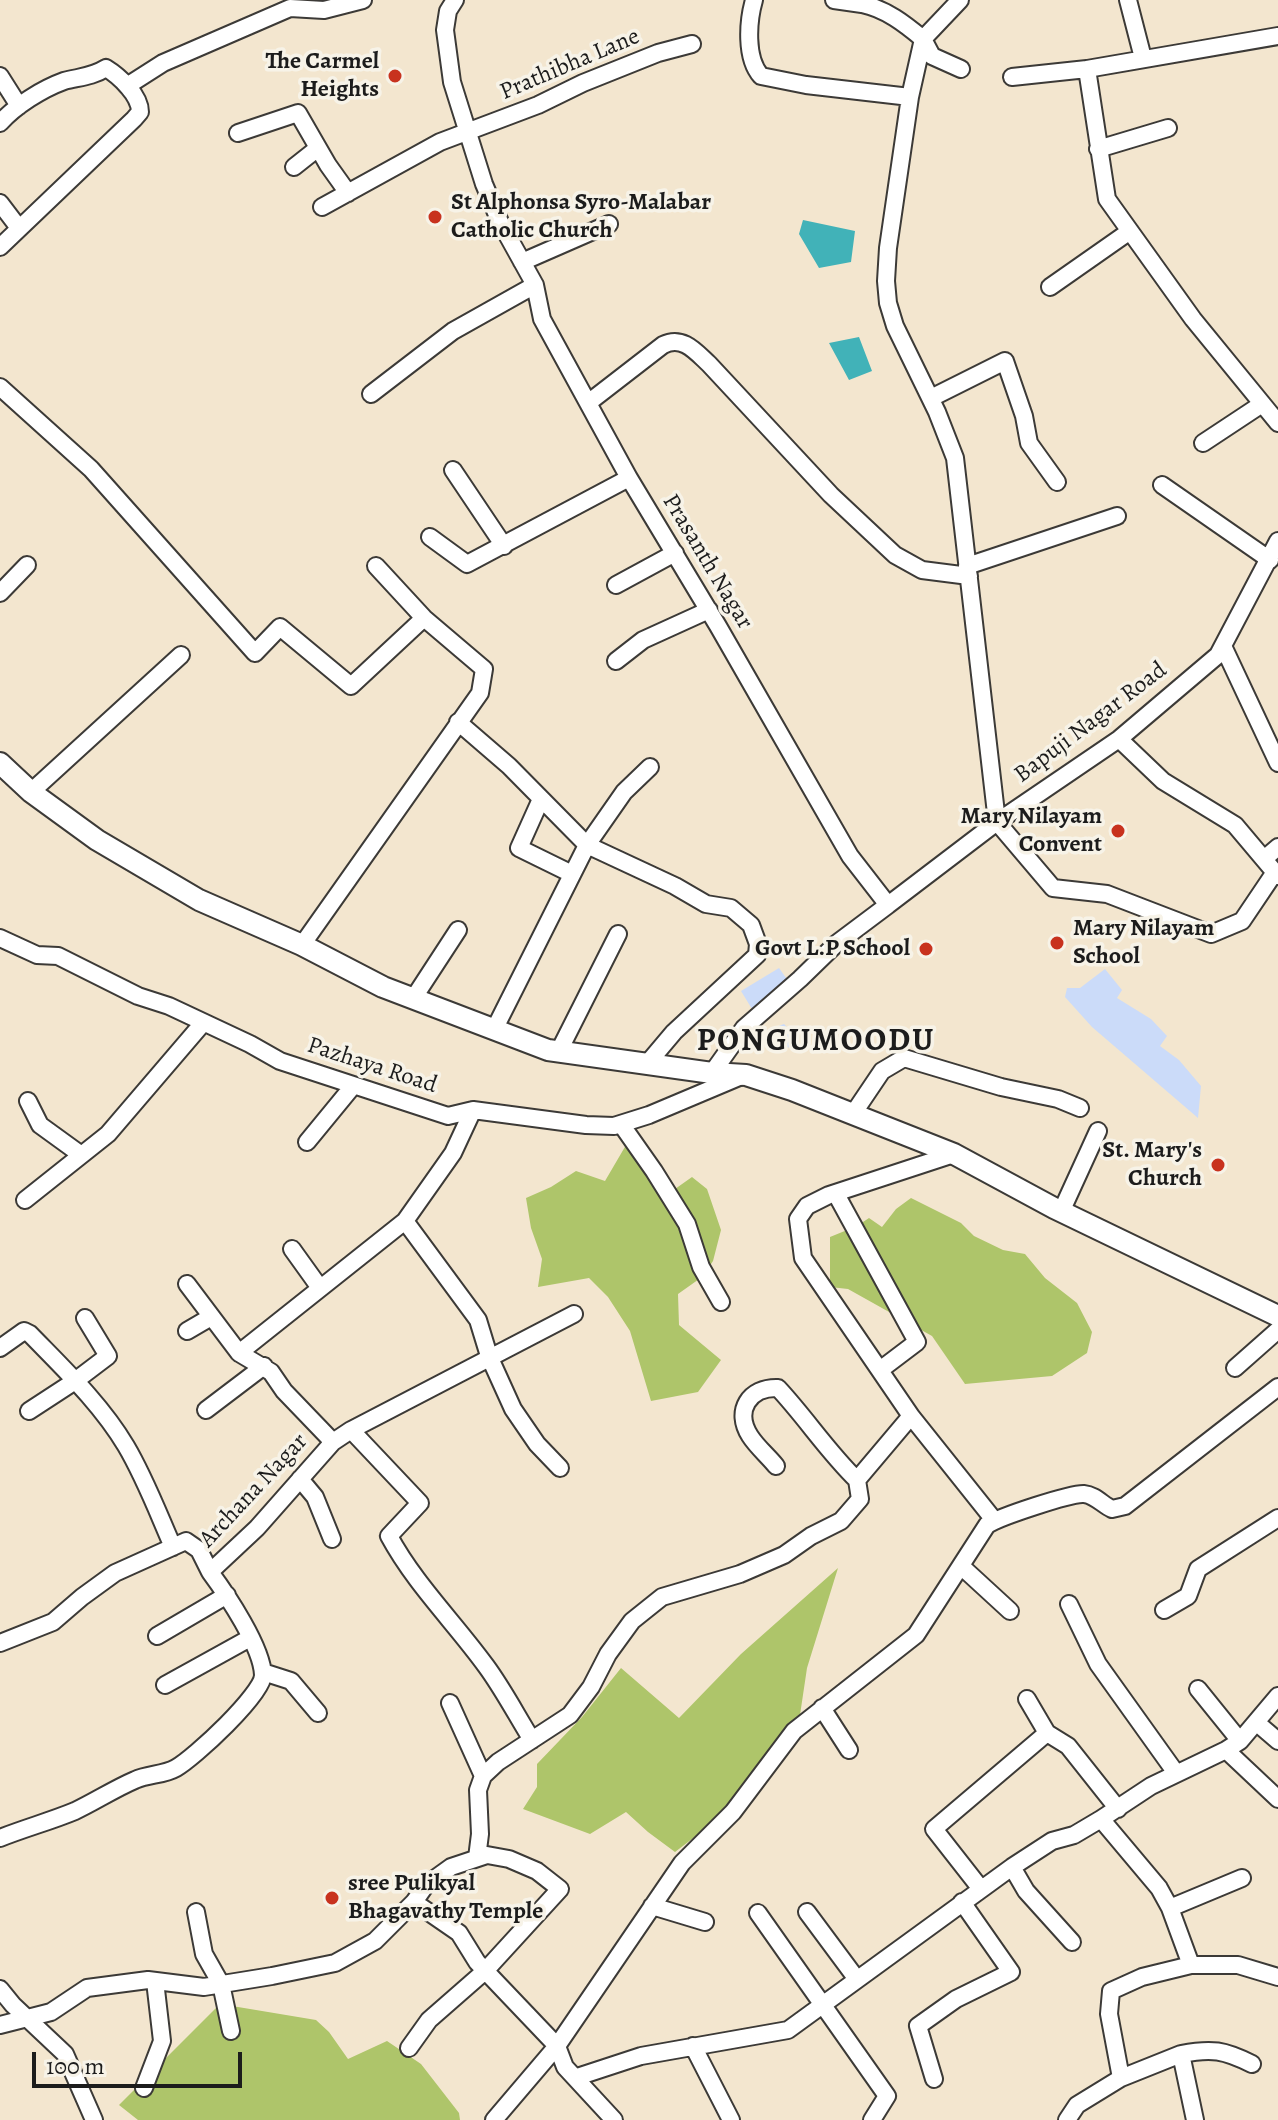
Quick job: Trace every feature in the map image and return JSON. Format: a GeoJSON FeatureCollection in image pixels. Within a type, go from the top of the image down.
{"type":"FeatureCollection","features":[{"type":"Feature","properties":{"kind":"main road"},"geometry":{"type":"LineString","coordinates":[[0,763],[31,792],[97,840],[199,900],[302,945],[383,987],[494,1030],[559,1051],[746,1075],[954,1154],[1061,1212],[1275,1309]]}},
{"type":"Feature","properties":{"kind":"street"},"geometry":{"type":"LineString","coordinates":[[127,86],[163,63],[287,4],[324,10],[363,0]]}},
{"type":"Feature","properties":{"kind":"street","name":"Prasanth Nagar"},"geometry":{"type":"LineString","coordinates":[[455,0],[448,11],[445,30],[452,82],[495,209],[535,285],[542,319],[629,478],[709,610],[850,856],[888,905]]}},
{"type":"Feature","properties":{"kind":"street"},"geometry":{"type":"LineString","coordinates":[[754,0],[749,23],[754,65],[761,76],[806,85],[910,97]]}},
{"type":"Feature","properties":{"kind":"street"},"geometry":{"type":"LineString","coordinates":[[834,0],[863,2],[875,7],[923,39],[932,56],[961,69]]}},
{"type":"Feature","properties":{"kind":"street"},"geometry":{"type":"LineString","coordinates":[[960,0],[923,39],[910,97],[886,281],[895,326],[931,398],[955,458],[997,822],[1053,888],[1107,894],[1211,934],[1242,921],[1276,874],[1235,825],[1163,781],[1119,739]]}},
{"type":"Feature","properties":{"kind":"street"},"geometry":{"type":"LineString","coordinates":[[1128,0],[1143,58]]}},
{"type":"Feature","properties":{"kind":"street"},"geometry":{"type":"LineString","coordinates":[[1012,77],[1087,69],[1278,36]]}},
{"type":"Feature","properties":{"kind":"street","name":"Prathibha Lane"},"geometry":{"type":"LineString","coordinates":[[322,207],[440,142],[658,53],[692,44]]}},
{"type":"Feature","properties":{"kind":"street"},"geometry":{"type":"LineString","coordinates":[[0,123],[19,106],[62,82],[96,75],[106,68],[127,86],[140,104],[140,112],[0,247]]}},
{"type":"Feature","properties":{"kind":"street"},"geometry":{"type":"LineString","coordinates":[[1087,69],[1107,199],[1193,319],[1278,423]]}},
{"type":"Feature","properties":{"kind":"street"},"geometry":{"type":"LineString","coordinates":[[0,76],[19,106]]}},
{"type":"Feature","properties":{"kind":"street"},"geometry":{"type":"LineString","coordinates":[[238,133],[298,113],[348,193]]}},
{"type":"Feature","properties":{"kind":"street"},"geometry":{"type":"LineString","coordinates":[[1098,149],[1168,128]]}},
{"type":"Feature","properties":{"kind":"street"},"geometry":{"type":"LineString","coordinates":[[294,167],[318,148]]}},
{"type":"Feature","properties":{"kind":"street"},"geometry":{"type":"LineString","coordinates":[[0,203],[19,228]]}},
{"type":"Feature","properties":{"kind":"street"},"geometry":{"type":"LineString","coordinates":[[522,262],[609,224]]}},
{"type":"Feature","properties":{"kind":"street"},"geometry":{"type":"LineString","coordinates":[[1050,287],[1130,231]]}},
{"type":"Feature","properties":{"kind":"street"},"geometry":{"type":"LineString","coordinates":[[371,394],[453,331],[535,285]]}},
{"type":"Feature","properties":{"kind":"street"},"geometry":{"type":"LineString","coordinates":[[588,403],[663,345],[682,342],[692,347],[709,364],[831,495],[895,555],[922,570],[968,571],[1117,516]]}},
{"type":"Feature","properties":{"kind":"street"},"geometry":{"type":"LineString","coordinates":[[931,398],[1005,361],[1024,416],[1029,443],[1057,482]]}},
{"type":"Feature","properties":{"kind":"street"},"geometry":{"type":"LineString","coordinates":[[4,398],[91,469],[255,653],[280,627],[351,686],[424,618]]}},
{"type":"Feature","properties":{"kind":"street"},"geometry":{"type":"LineString","coordinates":[[1203,443],[1262,404]]}},
{"type":"Feature","properties":{"kind":"street"},"geometry":{"type":"LineString","coordinates":[[453,470],[504,546]]}},
{"type":"Feature","properties":{"kind":"street"},"geometry":{"type":"LineString","coordinates":[[430,537],[467,564],[629,478]]}},
{"type":"Feature","properties":{"kind":"street"},"geometry":{"type":"LineString","coordinates":[[1162,485],[1270,560]]}},
{"type":"Feature","properties":{"kind":"street","name":"Bapuji Nagar Road"},"geometry":{"type":"LineString","coordinates":[[888,905],[997,822],[1119,739],[1218,655],[1278,541]]}},
{"type":"Feature","properties":{"kind":"street"},"geometry":{"type":"LineString","coordinates":[[616,585],[675,553]]}},
{"type":"Feature","properties":{"kind":"street"},"geometry":{"type":"LineString","coordinates":[[0,593],[27,565]]}},
{"type":"Feature","properties":{"kind":"street"},"geometry":{"type":"LineString","coordinates":[[302,945],[480,693],[484,669],[424,618],[376,566]]}},
{"type":"Feature","properties":{"kind":"street"},"geometry":{"type":"LineString","coordinates":[[616,661],[643,640],[709,610]]}},
{"type":"Feature","properties":{"kind":"street"},"geometry":{"type":"LineString","coordinates":[[1223,646],[1278,763]]}},
{"type":"Feature","properties":{"kind":"street"},"geometry":{"type":"LineString","coordinates":[[31,792],[181,655]]}},
{"type":"Feature","properties":{"kind":"street"},"geometry":{"type":"LineString","coordinates":[[458,722],[509,766],[587,845],[706,904],[731,908],[751,925],[758,944],[754,958],[674,1032],[647,1064]]}},
{"type":"Feature","properties":{"kind":"street"},"geometry":{"type":"LineString","coordinates":[[494,1030],[587,845],[624,792],[650,767]]}},
{"type":"Feature","properties":{"kind":"street"},"geometry":{"type":"LineString","coordinates":[[541,799],[519,848],[572,874]]}},
{"type":"Feature","properties":{"kind":"street"},"geometry":{"type":"LineString","coordinates":[[1264,859],[1278,847]]}},
{"type":"Feature","properties":{"kind":"street"},"geometry":{"type":"LineString","coordinates":[[712,1073],[744,1028],[836,944],[888,905]]}},
{"type":"Feature","properties":{"kind":"street"},"geometry":{"type":"LineString","coordinates":[[413,999],[458,930]]}},
{"type":"Feature","properties":{"kind":"street"},"geometry":{"type":"LineString","coordinates":[[559,1051],[618,934]]}},
{"type":"Feature","properties":{"kind":"street","name":"Pazhaya Road"},"geometry":{"type":"LineString","coordinates":[[0,938],[37,955],[58,956],[280,1061],[448,1116],[473,1110],[586,1125],[621,1124],[746,1075]]}},
{"type":"Feature","properties":{"kind":"street"},"geometry":{"type":"LineString","coordinates":[[25,1200],[108,1134],[203,1023]]}},
{"type":"Feature","properties":{"kind":"street"},"geometry":{"type":"LineString","coordinates":[[853,1114],[882,1071],[904,1058],[1001,1087],[1058,1099],[1080,1108]]}},
{"type":"Feature","properties":{"kind":"street"},"geometry":{"type":"LineString","coordinates":[[307,1142],[353,1086]]}},
{"type":"Feature","properties":{"kind":"street"},"geometry":{"type":"LineString","coordinates":[[28,1101],[40,1125],[80,1154]]}},
{"type":"Feature","properties":{"kind":"street"},"geometry":{"type":"LineString","coordinates":[[187,1284],[239,1353],[405,1221],[453,1153],[473,1110]]}},
{"type":"Feature","properties":{"kind":"street"},"geometry":{"type":"LineString","coordinates":[[621,1124],[687,1224],[701,1267],[721,1302]]}},
{"type":"Feature","properties":{"kind":"street"},"geometry":{"type":"LineString","coordinates":[[1061,1212],[1098,1131]]}},
{"type":"Feature","properties":{"kind":"street"},"geometry":{"type":"LineString","coordinates":[[954,1154],[807,1206],[798,1219],[803,1258],[911,1416],[994,1520]]}},
{"type":"Feature","properties":{"kind":"street"},"geometry":{"type":"LineString","coordinates":[[836,1194],[917,1342],[880,1370]]}},
{"type":"Feature","properties":{"kind":"street"},"geometry":{"type":"LineString","coordinates":[[405,1221],[478,1320],[489,1356],[513,1409],[537,1444],[560,1468]]}},
{"type":"Feature","properties":{"kind":"street"},"geometry":{"type":"LineString","coordinates":[[292,1249],[320,1288]]}},
{"type":"Feature","properties":{"kind":"street"},"geometry":{"type":"LineString","coordinates":[[333,1442],[489,1356],[574,1314]]}},
{"type":"Feature","properties":{"kind":"street"},"geometry":{"type":"LineString","coordinates":[[187,1331],[211,1317]]}},
{"type":"Feature","properties":{"kind":"street"},"geometry":{"type":"LineString","coordinates":[[29,1411],[108,1356],[85,1318]]}},
{"type":"Feature","properties":{"kind":"street"},"geometry":{"type":"LineString","coordinates":[[1235,1368],[1278,1330]]}},
{"type":"Feature","properties":{"kind":"street"},"geometry":{"type":"LineString","coordinates":[[0,1348],[16,1334],[24,1331],[30,1334],[103,1413],[126,1445],[145,1481],[173,1547]]}},
{"type":"Feature","properties":{"kind":"street","name":"Archana Nagar"},"geometry":{"type":"LineString","coordinates":[[239,1353],[264,1366],[333,1442],[257,1528],[210,1572],[227,1595],[250,1638],[263,1672]]}},
{"type":"Feature","properties":{"kind":"street"},"geometry":{"type":"LineString","coordinates":[[206,1410],[264,1366]]}},
{"type":"Feature","properties":{"kind":"street"},"geometry":{"type":"LineString","coordinates":[[477,1858],[480,1834],[478,1790],[483,1776],[498,1762],[570,1715],[632,1621],[662,1597],[740,1574],[784,1555],[811,1536],[841,1521],[860,1499],[857,1480],[804,1417],[778,1388],[763,1387],[749,1398],[743,1415],[749,1435],[776,1466]]}},
{"type":"Feature","properties":{"kind":"street"},"geometry":{"type":"LineString","coordinates":[[494,2120],[557,2046],[682,1863],[733,1812],[794,1731],[916,1635],[987,1525],[994,1520],[1080,1494],[1093,1497],[1112,1509],[1125,1506],[1278,1387]]}},
{"type":"Feature","properties":{"kind":"street"},"geometry":{"type":"LineString","coordinates":[[857,1480],[911,1416]]}},
{"type":"Feature","properties":{"kind":"street"},"geometry":{"type":"LineString","coordinates":[[351,1430],[420,1503],[389,1536],[418,1580],[487,1667],[532,1740]]}},
{"type":"Feature","properties":{"kind":"street"},"geometry":{"type":"LineString","coordinates":[[300,1479],[315,1497],[332,1539]]}},
{"type":"Feature","properties":{"kind":"street"},"geometry":{"type":"LineString","coordinates":[[1164,1610],[1188,1596],[1198,1569],[1278,1518]]}},
{"type":"Feature","properties":{"kind":"street"},"geometry":{"type":"LineString","coordinates":[[0,1643],[53,1622],[115,1573],[186,1541],[193,1544],[204,1557],[210,1572]]}},
{"type":"Feature","properties":{"kind":"street"},"geometry":{"type":"LineString","coordinates":[[961,1566],[1010,1611]]}},
{"type":"Feature","properties":{"kind":"street"},"geometry":{"type":"LineString","coordinates":[[157,1636],[227,1595]]}},
{"type":"Feature","properties":{"kind":"street"},"geometry":{"type":"LineString","coordinates":[[1069,1604],[1098,1664],[1176,1773]]}},
{"type":"Feature","properties":{"kind":"street"},"geometry":{"type":"LineString","coordinates":[[165,1685],[250,1638]]}},
{"type":"Feature","properties":{"kind":"street"},"geometry":{"type":"LineString","coordinates":[[0,1838],[76,1810],[137,1779],[175,1769],[197,1753],[245,1704],[262,1683],[263,1672],[291,1681],[318,1713]]}},
{"type":"Feature","properties":{"kind":"street"},"geometry":{"type":"LineString","coordinates":[[1198,1689],[1233,1746],[1278,1799]]}},
{"type":"Feature","properties":{"kind":"street"},"geometry":{"type":"LineString","coordinates":[[577,2077],[641,2056],[788,2030],[962,1902],[1052,1841],[1074,1835],[1151,1786],[1233,1746],[1257,1723],[1278,1696]]}},
{"type":"Feature","properties":{"kind":"street"},"geometry":{"type":"LineString","coordinates":[[1027,1699],[1047,1733],[1068,1746],[1118,1809]]}},
{"type":"Feature","properties":{"kind":"street"},"geometry":{"type":"LineString","coordinates":[[450,1703],[483,1776]]}},
{"type":"Feature","properties":{"kind":"street"},"geometry":{"type":"LineString","coordinates":[[822,1708],[849,1750]]}},
{"type":"Feature","properties":{"kind":"street"},"geometry":{"type":"LineString","coordinates":[[1257,1723],[1278,1741]]}},
{"type":"Feature","properties":{"kind":"street"},"geometry":{"type":"LineString","coordinates":[[981,1889],[934,1829],[1047,1733]]}},
{"type":"Feature","properties":{"kind":"street"},"geometry":{"type":"LineString","coordinates":[[1101,1819],[1144,1869],[1170,1908],[1191,1965]]}},
{"type":"Feature","properties":{"kind":"street"},"geometry":{"type":"LineString","coordinates":[[0,2025],[51,2012],[87,1988],[155,1981],[204,1987],[335,1963],[375,1941],[414,1902],[426,1885],[451,1867],[487,1855],[509,1859],[537,1871],[560,1889],[485,1971],[429,2020],[409,2048]]}},
{"type":"Feature","properties":{"kind":"street"},"geometry":{"type":"LineString","coordinates":[[1012,1867],[1026,1891],[1072,1942]]}},
{"type":"Feature","properties":{"kind":"street"},"geometry":{"type":"LineString","coordinates":[[1170,1908],[1242,1878]]}},
{"type":"Feature","properties":{"kind":"street"},"geometry":{"type":"LineString","coordinates":[[414,1902],[459,1933],[485,1971],[557,2046],[565,2067],[614,2120]]}},
{"type":"Feature","properties":{"kind":"street"},"geometry":{"type":"LineString","coordinates":[[934,2079],[918,2026],[956,1999],[1011,1972],[962,1902]]}},
{"type":"Feature","properties":{"kind":"street"},"geometry":{"type":"LineString","coordinates":[[652,1906],[705,1922]]}},
{"type":"Feature","properties":{"kind":"street"},"geometry":{"type":"LineString","coordinates":[[196,1912],[204,1954],[221,1984],[231,2031]]}},
{"type":"Feature","properties":{"kind":"street"},"geometry":{"type":"LineString","coordinates":[[807,1912],[856,1978]]}},
{"type":"Feature","properties":{"kind":"street"},"geometry":{"type":"LineString","coordinates":[[758,1913],[887,2096],[872,2120]]}},
{"type":"Feature","properties":{"kind":"street"},"geometry":{"type":"LineString","coordinates":[[1121,2078],[1109,2014],[1111,1991],[1142,1977],[1191,1965],[1238,1965],[1278,1977]]}},
{"type":"Feature","properties":{"kind":"street"},"geometry":{"type":"LineString","coordinates":[[144,2088],[162,2041],[155,1981]]}},
{"type":"Feature","properties":{"kind":"street"},"geometry":{"type":"LineString","coordinates":[[0,1989],[65,2054],[94,2120]]}},
{"type":"Feature","properties":{"kind":"street"},"geometry":{"type":"LineString","coordinates":[[693,2046],[731,2120]]}},
{"type":"Feature","properties":{"kind":"street"},"geometry":{"type":"LineString","coordinates":[[1067,2120],[1077,2105],[1121,2078],[1181,2054],[1211,2049],[1232,2054],[1252,2064]]}},
{"type":"Feature","properties":{"kind":"street"},"geometry":{"type":"LineString","coordinates":[[1181,2054],[1195,2120]]}},
{"type":"Feature","properties":{"kind":"shaded area"},"geometry":{"type":"Polygon","coordinates":[[[779,968],[789,982],[752,1009],[741,991],[779,968]]]}},
{"type":"Feature","properties":{"kind":"shaded area"},"geometry":{"type":"Polygon","coordinates":[[[1105,969],[1122,990],[1117,998],[1151,1019],[1167,1036],[1160,1046],[1179,1060],[1201,1086],[1198,1118],[1092,1027],[1065,997],[1067,988],[1080,988],[1105,969]]]}},
{"type":"Feature","properties":{"kind":"shaded area"},"geometry":{"type":"Polygon","coordinates":[[[784,1024],[796,1036],[793,1048],[766,1044],[765,1037],[773,1028],[784,1024]]]}},
{"type":"Feature","properties":{"kind":"green space"},"geometry":{"type":"Polygon","coordinates":[[[629,1140],[651,1151],[675,1189],[692,1177],[707,1189],[721,1230],[713,1261],[702,1277],[678,1294],[679,1325],[721,1360],[698,1392],[651,1401],[630,1331],[608,1297],[589,1278],[538,1287],[542,1259],[531,1228],[526,1198],[576,1171],[605,1181],[629,1140]]]}},
{"type":"Feature","properties":{"kind":"green space"},"geometry":{"type":"Polygon","coordinates":[[[911,1198],[961,1223],[974,1236],[1003,1250],[1025,1254],[1045,1278],[1077,1303],[1092,1332],[1087,1353],[1052,1376],[965,1384],[932,1336],[848,1289],[830,1287],[830,1237],[869,1218],[882,1227],[896,1209],[911,1198]]]}},
{"type":"Feature","properties":{"kind":"green space"},"geometry":{"type":"Polygon","coordinates":[[[838,1568],[807,1668],[800,1715],[784,1735],[769,1780],[675,1852],[626,1812],[590,1834],[523,1809],[537,1787],[537,1764],[582,1717],[621,1668],[679,1718],[741,1654],[838,1568]]]}},
{"type":"Feature","properties":{"kind":"green space"},"geometry":{"type":"Polygon","coordinates":[[[220,2004],[316,2020],[329,2032],[348,2059],[387,2041],[421,2064],[459,2113],[460,2120],[138,2120],[119,2105],[220,2004]]]}},
{"type":"Feature","properties":{"kind":"water"},"geometry":{"type":"Polygon","coordinates":[[[803,220],[855,231],[851,262],[819,268],[799,234],[803,220]]]}},
{"type":"Feature","properties":{"kind":"water"},"geometry":{"type":"Polygon","coordinates":[[[859,337],[872,371],[849,380],[829,343],[859,337]]]}},
{"type":"Feature","properties":{"kind":"place","name":"The Carmel Heights"},"geometry":{"type":"Point","coordinates":[395,76]}},
{"type":"Feature","properties":{"kind":"place","name":"St Alphonsa Syro-Malabar Catholic Church"},"geometry":{"type":"Point","coordinates":[435,217]}},
{"type":"Feature","properties":{"kind":"place","name":"Mary Nilayam Convent"},"geometry":{"type":"Point","coordinates":[1118,831]}},
{"type":"Feature","properties":{"kind":"place","name":"Mary Nilayam School"},"geometry":{"type":"Point","coordinates":[1057,943]}},
{"type":"Feature","properties":{"kind":"place","name":"Govt L.P School"},"geometry":{"type":"Point","coordinates":[926,949]}},
{"type":"Feature","properties":{"kind":"place","name":"St. Mary's Church"},"geometry":{"type":"Point","coordinates":[1218,1165]}},
{"type":"Feature","properties":{"kind":"place","name":"sree Pulikyal Bhagavathy Temple"},"geometry":{"type":"Point","coordinates":[332,1898]}},
{"type":"Feature","properties":{"kind":"district","name":"PONGUMOODU"},"geometry":{"type":"Point","coordinates":[816,1042]}}]}
